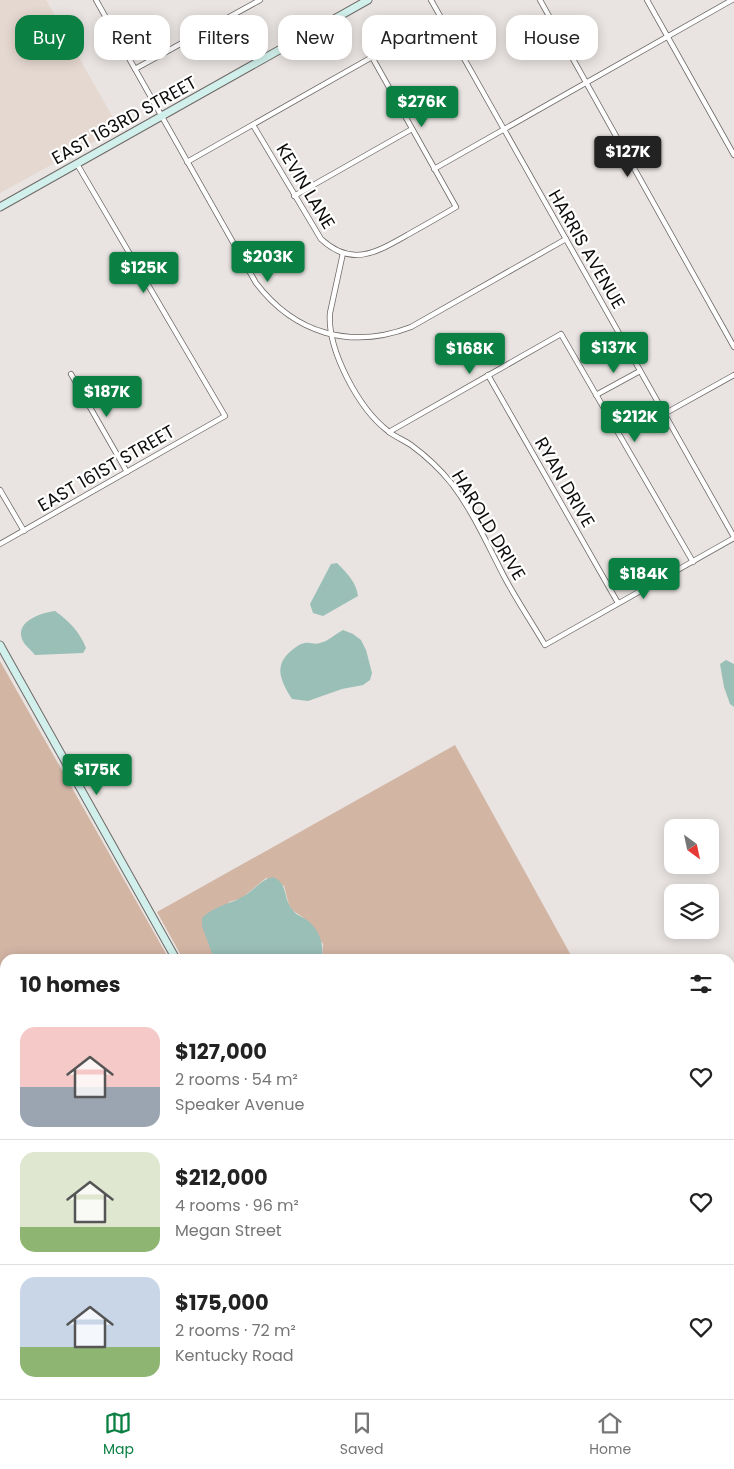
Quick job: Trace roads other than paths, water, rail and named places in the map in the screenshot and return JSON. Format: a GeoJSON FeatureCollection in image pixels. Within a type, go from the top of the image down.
{"type":"FeatureCollection","features":[{"type":"Feature","properties":{"kind":"street"},"geometry":{"type":"LineString","coordinates":[[97,0],[256,283],[264,294],[296,320],[310,327],[344,337],[371,337],[392,333],[411,327],[566,239]]}},
{"type":"Feature","properties":{"kind":"street"},"geometry":{"type":"LineString","coordinates":[[135,70],[253,2],[260,0]]}},
{"type":"Feature","properties":{"kind":"street","name":"EAST 163RD STREET"},"geometry":{"type":"LineString","coordinates":[[0,207],[368,0]]}},
{"type":"Feature","properties":{"kind":"street","name":"HARRIS AVENUE"},"geometry":{"type":"LineString","coordinates":[[431,0],[439,15]]}},
{"type":"Feature","properties":{"kind":"street"},"geometry":{"type":"LineString","coordinates":[[540,0],[734,347]]}},
{"type":"Feature","properties":{"kind":"street"},"geometry":{"type":"LineString","coordinates":[[647,0],[734,155]]}},
{"type":"Feature","properties":{"kind":"street"},"geometry":{"type":"LineString","coordinates":[[374,60],[434,169],[732,0]]}},
{"type":"Feature","properties":{"kind":"street"},"geometry":{"type":"LineString","coordinates":[[187,162],[367,60]]}},
{"type":"Feature","properties":{"kind":"street","name":"HARRIS AVENUE"},"geometry":{"type":"LineString","coordinates":[[465,60],[734,538]]}},
{"type":"Feature","properties":{"kind":"street","name":"KEVIN LANE"},"geometry":{"type":"LineString","coordinates":[[253,124],[321,239],[334,250],[343,253],[364,255],[381,250],[456,207],[434,169]]}},
{"type":"Feature","properties":{"kind":"street"},"geometry":{"type":"LineString","coordinates":[[294,196],[412,129]]}},
{"type":"Feature","properties":{"kind":"street","name":"EAST 161ST STREET"},"geometry":{"type":"LineString","coordinates":[[0,544],[225,416],[77,164]]}},
{"type":"Feature","properties":{"kind":"street"},"geometry":{"type":"LineString","coordinates":[[330,334],[330,313],[343,253]]}},
{"type":"Feature","properties":{"kind":"street","name":"HAROLD DRIVE"},"geometry":{"type":"LineString","coordinates":[[330,334],[352,385],[371,413],[389,432],[421,452],[452,485],[466,506],[545,645],[618,603]]}},
{"type":"Feature","properties":{"kind":"street"},"geometry":{"type":"LineString","coordinates":[[389,432],[560,334],[692,562]]}},
{"type":"Feature","properties":{"kind":"street"},"geometry":{"type":"LineString","coordinates":[[596,395],[640,371]]}},
{"type":"Feature","properties":{"kind":"street"},"geometry":{"type":"LineString","coordinates":[[71,374],[127,472]]}},
{"type":"Feature","properties":{"kind":"street"},"geometry":{"type":"LineString","coordinates":[[664,414],[734,374]]}},
{"type":"Feature","properties":{"kind":"street","name":"RYAN DRIVE"},"geometry":{"type":"LineString","coordinates":[[488,375],[618,603]]}},
{"type":"Feature","properties":{"kind":"street"},"geometry":{"type":"LineString","coordinates":[[0,490],[24,531]]}},
{"type":"Feature","properties":{"kind":"street"},"geometry":{"type":"LineString","coordinates":[[618,603],[734,538]]}},
{"type":"Feature","properties":{"kind":"street"},"geometry":{"type":"LineString","coordinates":[[0,645],[173,954]]}},
{"type":"Feature","properties":{"kind":"water"},"geometry":{"type":"Polygon","coordinates":[[[337,563],[348,574],[358,596],[323,616],[313,613],[310,604],[331,564],[337,563]]]}},
{"type":"Feature","properties":{"kind":"water"},"geometry":{"type":"Polygon","coordinates":[[[55,611],[81,637],[86,648],[83,653],[35,655],[24,643],[21,636],[24,625],[35,617],[55,611]]]}},
{"type":"Feature","properties":{"kind":"water"},"geometry":{"type":"Polygon","coordinates":[[[343,630],[361,640],[366,650],[372,673],[370,680],[363,685],[342,689],[308,701],[292,699],[282,680],[281,674],[282,662],[285,657],[301,644],[318,644],[343,630]]]}},
{"type":"Feature","properties":{"kind":"water"},"geometry":{"type":"Polygon","coordinates":[[[726,660],[734,664],[734,707],[730,704],[724,687],[720,664],[726,660]]]}},
{"type":"Feature","properties":{"kind":"water"},"geometry":{"type":"Polygon","coordinates":[[[273,877],[281,883],[293,911],[309,922],[317,931],[321,941],[322,954],[212,954],[202,926],[202,918],[211,911],[239,899],[273,877]]]}}]}
